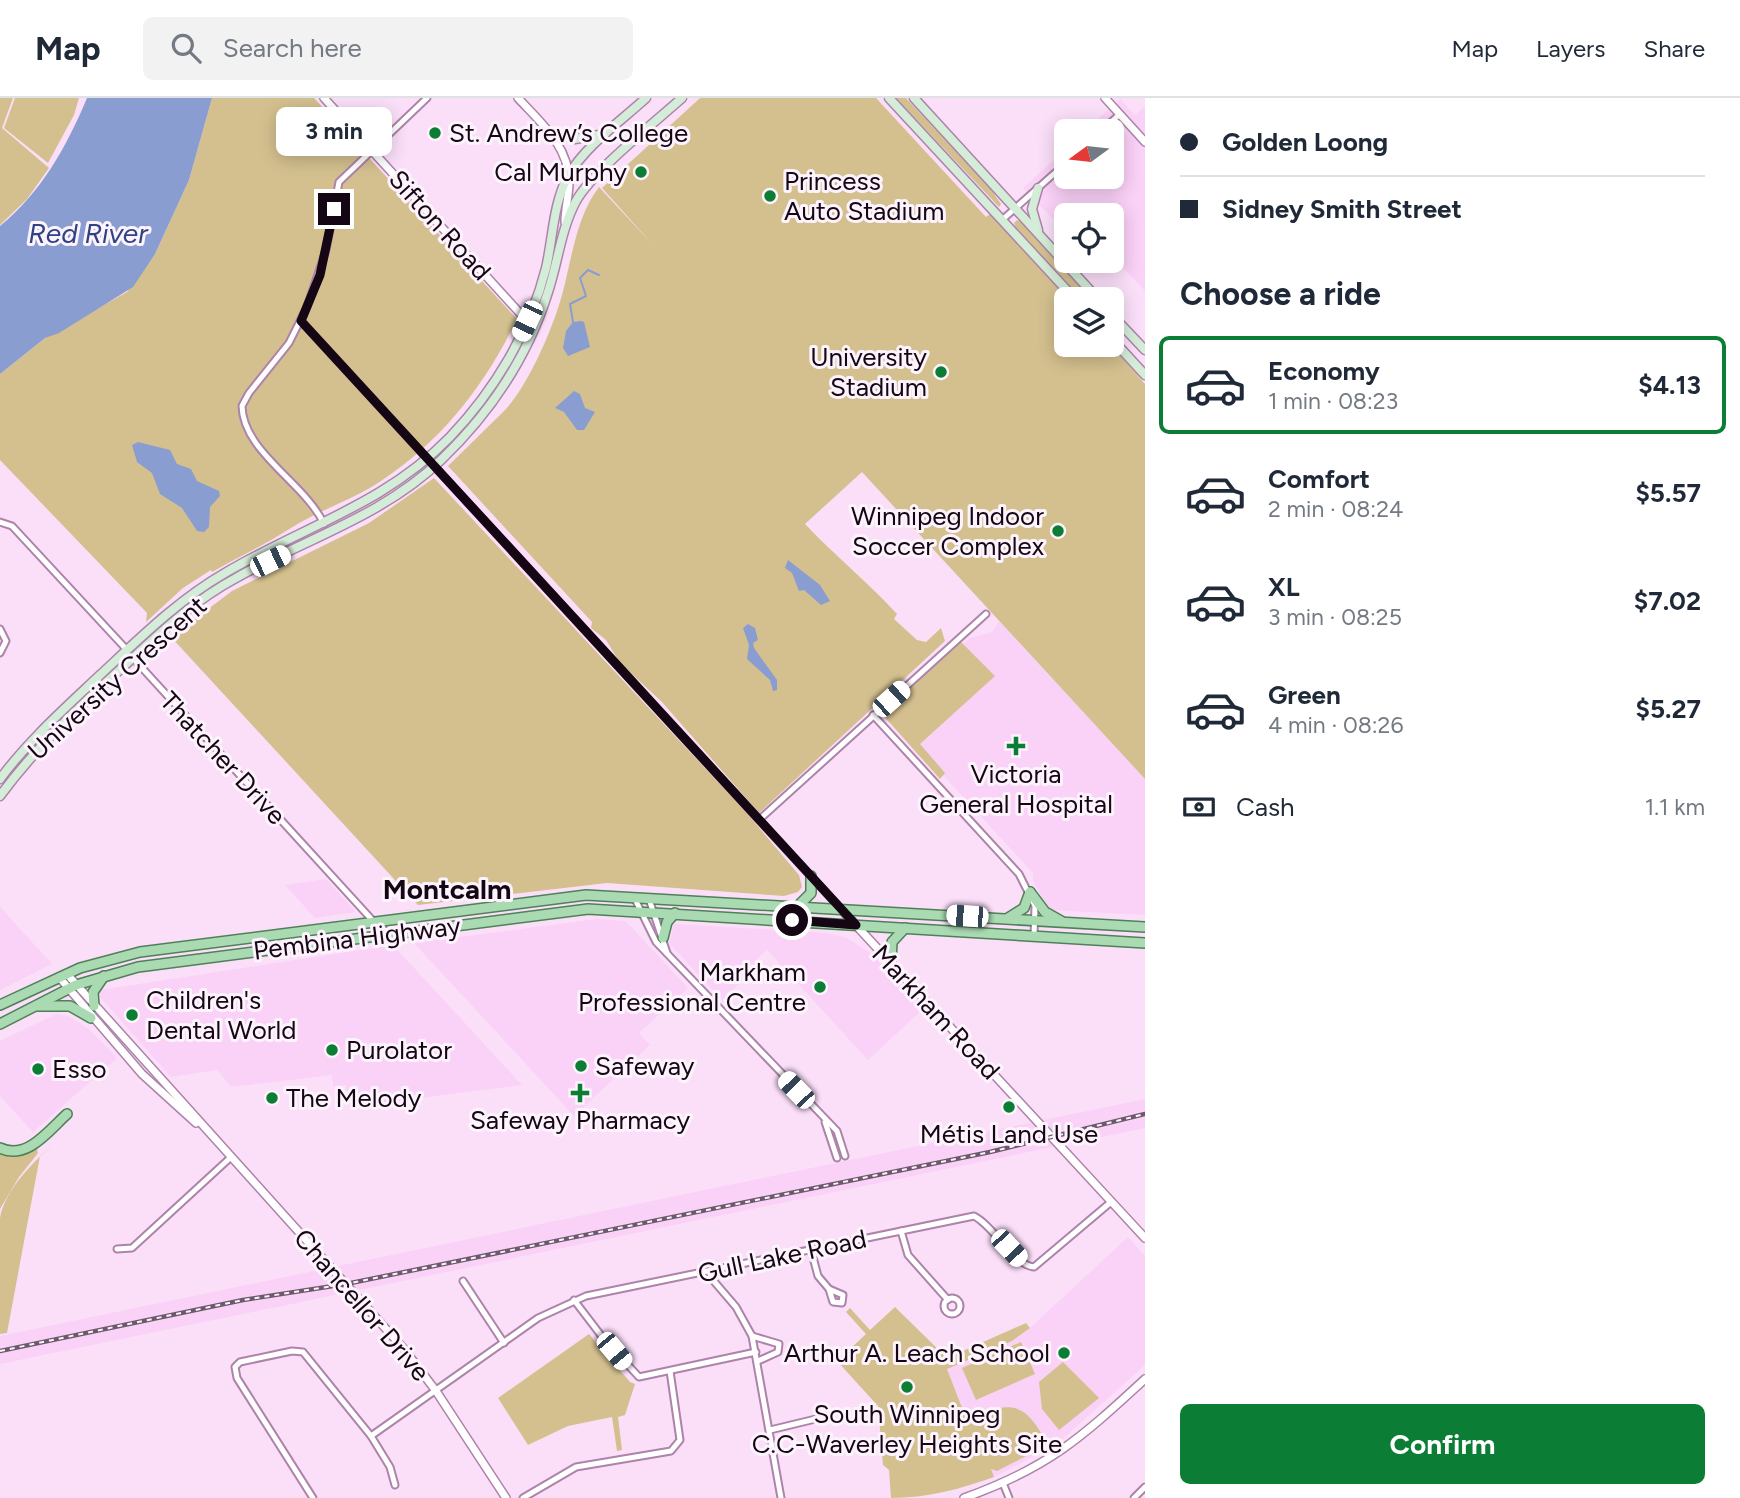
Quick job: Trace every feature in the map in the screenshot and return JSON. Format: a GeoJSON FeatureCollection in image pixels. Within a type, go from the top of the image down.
{"type":"FeatureCollection","features":[{"type":"Feature","properties":{"kind":"main road","name":"University Crescent"},"geometry":{"type":"LineString","coordinates":[[0,779],[39,733],[170,612],[209,583],[385,491],[427,459],[485,395],[508,360],[527,321],[546,268],[560,195],[569,175],[578,162],[646,98]]}},
{"type":"Feature","properties":{"kind":"main road","name":"University Crescent"},"geometry":{"type":"LineString","coordinates":[[0,796],[43,742],[133,658],[212,592],[372,511],[434,466],[481,416],[526,347],[552,279],[565,222],[587,185],[682,98]]}},
{"type":"Feature","properties":{"kind":"main road"},"geometry":{"type":"LineString","coordinates":[[889,98],[1064,287]]}},
{"type":"Feature","properties":{"kind":"main road"},"geometry":{"type":"LineString","coordinates":[[914,98],[1087,287]]}},
{"type":"Feature","properties":{"kind":"main road"},"geometry":{"type":"LineString","coordinates":[[549,132],[575,139],[608,133]]}},
{"type":"Feature","properties":{"kind":"main road"},"geometry":{"type":"LineString","coordinates":[[1038,188],[1033,220],[1042,239]]}},
{"type":"Feature","properties":{"kind":"main road"},"geometry":{"type":"LineString","coordinates":[[1124,328],[1145,350]]}},
{"type":"Feature","properties":{"kind":"main road"},"geometry":{"type":"LineString","coordinates":[[1124,353],[1145,376]]}},
{"type":"Feature","properties":{"kind":"main road"},"geometry":{"type":"LineString","coordinates":[[798,906],[811,893],[811,876]]}},
{"type":"Feature","properties":{"kind":"main road"},"geometry":{"type":"LineString","coordinates":[[1006,919],[1024,908],[1030,892]]}},
{"type":"Feature","properties":{"kind":"main road"},"geometry":{"type":"LineString","coordinates":[[1030,892],[1045,912],[1064,923]]}},
{"type":"Feature","properties":{"kind":"main road","name":"Pembina Highway"},"geometry":{"type":"LineString","coordinates":[[0,1005],[106,960],[149,950],[586,895],[1144,927]]}},
{"type":"Feature","properties":{"kind":"main road","name":"Pembina Highway"},"geometry":{"type":"LineString","coordinates":[[0,1024],[72,987],[146,965],[588,909],[1143,942]]}},
{"type":"Feature","properties":{"kind":"main road"},"geometry":{"type":"LineString","coordinates":[[663,938],[667,923],[675,913]]}},
{"type":"Feature","properties":{"kind":"main road"},"geometry":{"type":"LineString","coordinates":[[1143,942],[1144,927]]}},
{"type":"Feature","properties":{"kind":"main road"},"geometry":{"type":"LineString","coordinates":[[891,962],[892,942],[905,928]]}},
{"type":"Feature","properties":{"kind":"main road"},"geometry":{"type":"LineString","coordinates":[[94,1006],[93,992],[104,976]]}},
{"type":"Feature","properties":{"kind":"main road"},"geometry":{"type":"LineString","coordinates":[[32,1006],[70,1006],[91,1018]]}},
{"type":"Feature","properties":{"kind":"main road"},"geometry":{"type":"LineString","coordinates":[[0,1148],[12,1152],[29,1147],[67,1114]]}},
{"type":"Feature","properties":{"kind":"street","name":"Sifton Road"},"geometry":{"type":"LineString","coordinates":[[324,98],[527,321]]}},
{"type":"Feature","properties":{"kind":"street"},"geometry":{"type":"LineString","coordinates":[[324,524],[307,495],[251,437],[242,410],[245,398],[284,352],[301,321],[323,261],[339,182],[427,98]]}},
{"type":"Feature","properties":{"kind":"street"},"geometry":{"type":"LineString","coordinates":[[518,98],[564,153],[569,175],[565,222]]}},
{"type":"Feature","properties":{"kind":"street"},"geometry":{"type":"LineString","coordinates":[[1105,98],[1145,142]]}},
{"type":"Feature","properties":{"kind":"street"},"geometry":{"type":"LineString","coordinates":[[1114,119],[1120,114]]}},
{"type":"Feature","properties":{"kind":"street"},"geometry":{"type":"LineString","coordinates":[[1002,220],[1054,174]]}},
{"type":"Feature","properties":{"kind":"street","name":"Markham Road"},"geometry":{"type":"LineString","coordinates":[[301,321],[1145,1238]]}},
{"type":"Feature","properties":{"kind":"street","name":"Thatcher Drive"},"geometry":{"type":"LineString","coordinates":[[0,522],[12,526],[374,922],[390,934]]}},
{"type":"Feature","properties":{"kind":"street"},"geometry":{"type":"LineString","coordinates":[[760,818],[986,614]]}},
{"type":"Feature","properties":{"kind":"street"},"geometry":{"type":"LineString","coordinates":[[0,629],[6,641],[0,653]]}},
{"type":"Feature","properties":{"kind":"street"},"geometry":{"type":"LineString","coordinates":[[873,715],[1019,874],[1030,892],[1035,921],[1034,936]]}},
{"type":"Feature","properties":{"kind":"street"},"geometry":{"type":"LineString","coordinates":[[634,896],[656,942],[841,1137],[845,1156]]}},
{"type":"Feature","properties":{"kind":"street"},"geometry":{"type":"LineString","coordinates":[[649,897],[667,953]]}},
{"type":"Feature","properties":{"kind":"street","name":"Chancellor Drive"},"geometry":{"type":"LineString","coordinates":[[63,976],[91,1018],[157,1089],[200,1125]]}},
{"type":"Feature","properties":{"kind":"street","name":"Chancellor Drive"},"geometry":{"type":"LineString","coordinates":[[72,987],[94,1006],[182,1101],[200,1125],[352,1290],[436,1391],[506,1498]]}},
{"type":"Feature","properties":{"kind":"street"},"geometry":{"type":"LineString","coordinates":[[824,1119],[837,1158]]}},
{"type":"Feature","properties":{"kind":"street"},"geometry":{"type":"LineString","coordinates":[[117,1249],[132,1248],[230,1158]]}},
{"type":"Feature","properties":{"kind":"street","name":"Gull Lake Road"},"geometry":{"type":"LineString","coordinates":[[371,1436],[553,1308],[574,1300],[974,1216],[983,1220],[1021,1261],[1034,1267],[1111,1202]]}},
{"type":"Feature","properties":{"kind":"street"},"geometry":{"type":"LineString","coordinates":[[901,1231],[908,1255],[947,1300]]}},
{"type":"Feature","properties":{"kind":"street"},"geometry":{"type":"LineString","coordinates":[[811,1250],[818,1276],[829,1289]]}},
{"type":"Feature","properties":{"kind":"street"},"geometry":{"type":"LineString","coordinates":[[709,1271],[744,1318],[752,1336],[780,1498]]}},
{"type":"Feature","properties":{"kind":"street"},"geometry":{"type":"LineString","coordinates":[[463,1281],[465,1288],[504,1343]]}},
{"type":"Feature","properties":{"kind":"street"},"geometry":{"type":"LineString","coordinates":[[574,1300],[632,1372],[643,1377],[756,1352]]}},
{"type":"Feature","properties":{"kind":"street"},"geometry":{"type":"LineString","coordinates":[[752,1336],[779,1344],[778,1352],[758,1361]]}},
{"type":"Feature","properties":{"kind":"street"},"geometry":{"type":"LineString","coordinates":[[313,1498],[237,1378],[237,1364],[292,1351],[303,1352],[371,1436],[390,1468],[395,1485]]}},
{"type":"Feature","properties":{"kind":"street"},"geometry":{"type":"LineString","coordinates":[[523,1498],[561,1473],[576,1467],[671,1451],[678,1446],[680,1440],[670,1371]]}},
{"type":"Feature","properties":{"kind":"street"},"geometry":{"type":"LineString","coordinates":[[964,1498],[1033,1470],[1069,1447],[1145,1378]]}},
{"type":"Feature","properties":{"kind":"street"},"geometry":{"type":"LineString","coordinates":[[770,1430],[828,1416]]}},
{"type":"Feature","properties":{"kind":"street"},"geometry":{"type":"LineString","coordinates":[[1003,1483],[1009,1498]]}},
{"type":"Feature","properties":{"kind":"street"},"geometry":{"type":"LineString","coordinates":[[1134,1498],[1145,1487]]}},
{"type":"Feature","properties":{"kind":"shaded area"},"geometry":{"type":"Polygon","coordinates":[[[0,98],[13,98],[2,128],[49,168],[27,199],[0,225],[0,98]]]}},
{"type":"Feature","properties":{"kind":"shaded area"},"geometry":{"type":"Polygon","coordinates":[[[15,98],[79,98],[74,115],[48,163],[4,128],[15,98]]]}},
{"type":"Feature","properties":{"kind":"shaded area"},"geometry":{"type":"Polygon","coordinates":[[[212,98],[314,98],[517,319],[476,388],[424,448],[370,488],[212,572],[211,570],[183,588],[146,622],[147,613],[0,460],[0,374],[45,338],[127,292],[155,254],[189,180],[212,98]]]}},
{"type":"Feature","properties":{"kind":"shaded area"},"geometry":{"type":"Polygon","coordinates":[[[700,98],[876,98],[986,217],[990,214],[1058,287],[1054,287],[1054,357],[1121,357],[1145,384],[1145,779],[862,472],[805,524],[886,602],[897,614],[894,619],[917,640],[926,642],[941,628],[945,641],[759,813],[662,702],[620,663],[606,640],[591,628],[592,622],[448,466],[510,404],[534,366],[556,314],[577,232],[599,187],[653,245],[602,188],[700,98]]]}},
{"type":"Feature","properties":{"kind":"shaded area"},"geometry":{"type":"Polygon","coordinates":[[[896,98],[906,98],[990,188],[1001,204],[999,207],[896,98]]]}},
{"type":"Feature","properties":{"kind":"shaded area"},"geometry":{"type":"Polygon","coordinates":[[[1120,99],[1135,115],[1145,106],[1145,291],[1124,268],[1124,203],[1054,203],[1054,220],[1023,188],[1054,160],[1054,189],[1124,189],[1124,119],[1098,119],[1120,99]]]}},
{"type":"Feature","properties":{"kind":"shaded area"},"geometry":{"type":"Polygon","coordinates":[[[1017,220],[1023,223],[1054,257],[1054,271],[1017,231],[1014,223],[1017,220]]]}},
{"type":"Feature","properties":{"kind":"shaded area"},"geometry":{"type":"Polygon","coordinates":[[[1056,273],[1068,273],[1081,287],[1069,287],[1056,273]]]}},
{"type":"Feature","properties":{"kind":"shaded area"},"geometry":{"type":"Polygon","coordinates":[[[434,478],[745,811],[799,875],[802,887],[798,892],[784,896],[607,883],[418,905],[171,637],[232,591],[369,523],[434,478]]]}},
{"type":"Feature","properties":{"kind":"shaded area","name":"Victoria General Hospital"},"geometry":{"type":"Polygon","coordinates":[[[999,621],[1145,779],[1145,915],[1052,910],[1045,905],[1033,880],[1033,873],[887,714],[970,638],[992,632],[999,621]]]}},
{"type":"Feature","properties":{"kind":"shaded area"},"geometry":{"type":"Polygon","coordinates":[[[960,641],[995,676],[920,744],[945,773],[940,779],[882,714],[960,641]]]}},
{"type":"Feature","properties":{"kind":"shaded area"},"geometry":{"type":"Polygon","coordinates":[[[326,879],[356,912],[315,918],[285,885],[326,879]]]}},
{"type":"Feature","properties":{"kind":"shaded area"},"geometry":{"type":"Polygon","coordinates":[[[0,907],[52,964],[0,990],[0,907]]]}},
{"type":"Feature","properties":{"kind":"shaded area"},"geometry":{"type":"Polygon","coordinates":[[[597,919],[626,921],[688,988],[639,1033],[650,1045],[574,1116],[414,943],[597,919]]]}},
{"type":"Feature","properties":{"kind":"shaded area"},"geometry":{"type":"Polygon","coordinates":[[[674,924],[827,933],[847,938],[873,955],[923,1009],[868,1060],[767,950],[754,962],[758,966],[722,1000],[669,943],[674,924]]]}},
{"type":"Feature","properties":{"kind":"shaded area"},"geometry":{"type":"Polygon","coordinates":[[[393,945],[522,1085],[349,1107],[346,1085],[333,1086],[332,1075],[231,1087],[217,1070],[171,1077],[100,997],[100,990],[393,945]]]}},
{"type":"Feature","properties":{"kind":"shaded area"},"geometry":{"type":"Polygon","coordinates":[[[56,1014],[68,1016],[89,1029],[117,1058],[33,1132],[0,1096],[0,1041],[56,1014]]]}},
{"type":"Feature","properties":{"kind":"shaded area"},"geometry":{"type":"Polygon","coordinates":[[[1145,1099],[1145,1128],[0,1364],[0,1336],[1145,1099]]]}},
{"type":"Feature","properties":{"kind":"shaded area"},"geometry":{"type":"Polygon","coordinates":[[[36,1145],[38,1153],[19,1177],[0,1209],[0,1150],[36,1145]]]}},
{"type":"Feature","properties":{"kind":"shaded area"},"geometry":{"type":"Polygon","coordinates":[[[40,1157],[7,1333],[0,1334],[0,1218],[14,1187],[40,1157]]]}},
{"type":"Feature","properties":{"kind":"shaded area","name":"Arthur A. Leach School"},"geometry":{"type":"Polygon","coordinates":[[[1128,1237],[1145,1256],[1145,1365],[1057,1444],[994,1477],[966,1419],[947,1368],[1012,1341],[1030,1328],[1128,1237]]]}},
{"type":"Feature","properties":{"kind":"shaded area","name":"South Winnipeg C.C-Waverley Heights Site"},"geometry":{"type":"Polygon","coordinates":[[[895,1307],[947,1358],[1026,1323],[1030,1328],[1012,1341],[947,1369],[966,1418],[995,1409],[1015,1408],[1032,1419],[1048,1445],[997,1471],[991,1469],[994,1477],[931,1495],[891,1498],[889,1470],[883,1465],[878,1406],[837,1361],[866,1334],[846,1312],[850,1308],[870,1330],[895,1307]]]}},
{"type":"Feature","properties":{"kind":"shaded area"},"geometry":{"type":"Polygon","coordinates":[[[589,1334],[630,1382],[635,1384],[625,1415],[618,1417],[622,1450],[617,1451],[612,1417],[568,1426],[528,1445],[498,1398],[589,1334]]]}},
{"type":"Feature","properties":{"kind":"shaded area"},"geometry":{"type":"Polygon","coordinates":[[[1021,1342],[1035,1374],[976,1400],[962,1368],[1021,1342]]]}},
{"type":"Feature","properties":{"kind":"shaded area"},"geometry":{"type":"Polygon","coordinates":[[[1063,1362],[1099,1398],[1059,1430],[1042,1409],[1039,1382],[1063,1362]]]}},
{"type":"Feature","properties":{"kind":"water","name":"Red River"},"geometry":{"type":"Polygon","coordinates":[[[87,98],[212,98],[189,180],[155,254],[133,287],[59,333],[45,338],[0,374],[0,226],[28,199],[51,168],[71,134],[87,98]]]}},
{"type":"Feature","properties":{"kind":"water"},"geometry":{"type":"Polygon","coordinates":[[[573,322],[584,322],[590,347],[568,356],[563,348],[566,331],[573,322]]]}},
{"type":"Feature","properties":{"kind":"water"},"geometry":{"type":"Polygon","coordinates":[[[574,391],[580,394],[585,408],[595,412],[584,430],[577,430],[564,412],[555,408],[574,391]]]}},
{"type":"Feature","properties":{"kind":"water"},"geometry":{"type":"Polygon","coordinates":[[[138,442],[170,450],[177,464],[191,469],[197,481],[219,491],[220,496],[210,507],[209,527],[204,532],[197,531],[182,508],[160,494],[152,473],[137,462],[132,445],[138,442]]]}},
{"type":"Feature","properties":{"kind":"water"},"geometry":{"type":"Polygon","coordinates":[[[788,560],[820,585],[830,601],[821,605],[804,590],[799,591],[792,573],[785,568],[788,560]]]}},
{"type":"Feature","properties":{"kind":"water"},"geometry":{"type":"Polygon","coordinates":[[[748,624],[755,628],[758,640],[753,643],[754,648],[777,680],[777,690],[773,691],[770,680],[747,659],[749,645],[743,628],[748,624]]]}},
{"type":"Feature","properties":{"kind":"waterway"},"geometry":{"type":"LineString","coordinates":[[573,322],[570,304],[586,296],[580,278],[588,270],[599,275]]}},
{"type":"Feature","properties":{"kind":"railway"},"geometry":{"type":"LineString","coordinates":[[0,1351],[243,1300],[346,1284],[990,1152],[1145,1114]]}},
{"type":"Feature","properties":{"kind":"place","name":"St. Andrew’s College"},"geometry":{"type":"Point","coordinates":[435,133]}},
{"type":"Feature","properties":{"kind":"place","name":"Cal Murphy"},"geometry":{"type":"Point","coordinates":[641,172]}},
{"type":"Feature","properties":{"kind":"place","name":"Princess Auto Stadium"},"geometry":{"type":"Point","coordinates":[770,196]}},
{"type":"Feature","properties":{"kind":"place","name":"University Stadium"},"geometry":{"type":"Point","coordinates":[941,372]}},
{"type":"Feature","properties":{"kind":"place","name":"Winnipeg Indoor Soccer Complex"},"geometry":{"type":"Point","coordinates":[1058,531]}},
{"type":"Feature","properties":{"kind":"place","name":"Victoria General Hospital"},"geometry":{"type":"Point","coordinates":[1016,746]}},
{"type":"Feature","properties":{"kind":"place","name":"Markham Professional Centre"},"geometry":{"type":"Point","coordinates":[820,987]}},
{"type":"Feature","properties":{"kind":"place","name":"Children's Dental World"},"geometry":{"type":"Point","coordinates":[132,1015]}},
{"type":"Feature","properties":{"kind":"place","name":"Purolator"},"geometry":{"type":"Point","coordinates":[332,1050]}},
{"type":"Feature","properties":{"kind":"place","name":"Safeway"},"geometry":{"type":"Point","coordinates":[581,1066]}},
{"type":"Feature","properties":{"kind":"place","name":"Esso"},"geometry":{"type":"Point","coordinates":[38,1069]}},
{"type":"Feature","properties":{"kind":"place","name":"Safeway Pharmacy"},"geometry":{"type":"Point","coordinates":[580,1093]}},
{"type":"Feature","properties":{"kind":"place","name":"The Melody"},"geometry":{"type":"Point","coordinates":[272,1098]}},
{"type":"Feature","properties":{"kind":"place","name":"Métis Land Use"},"geometry":{"type":"Point","coordinates":[1009,1107]}},
{"type":"Feature","properties":{"kind":"place","name":"Arthur A. Leach School"},"geometry":{"type":"Point","coordinates":[1064,1353]}},
{"type":"Feature","properties":{"kind":"place","name":"South Winnipeg C.C-Waverley Heights Site"},"geometry":{"type":"Point","coordinates":[907,1387]}},
{"type":"Feature","properties":{"kind":"district","name":"Montcalm"},"geometry":{"type":"Point","coordinates":[447,889]}},
{"type":"Feature","properties":{"kind":"route"},"geometry":{"type":"LineString","coordinates":[[334,209],[320,275],[301,321],[856,925],[792,920]]}}]}
